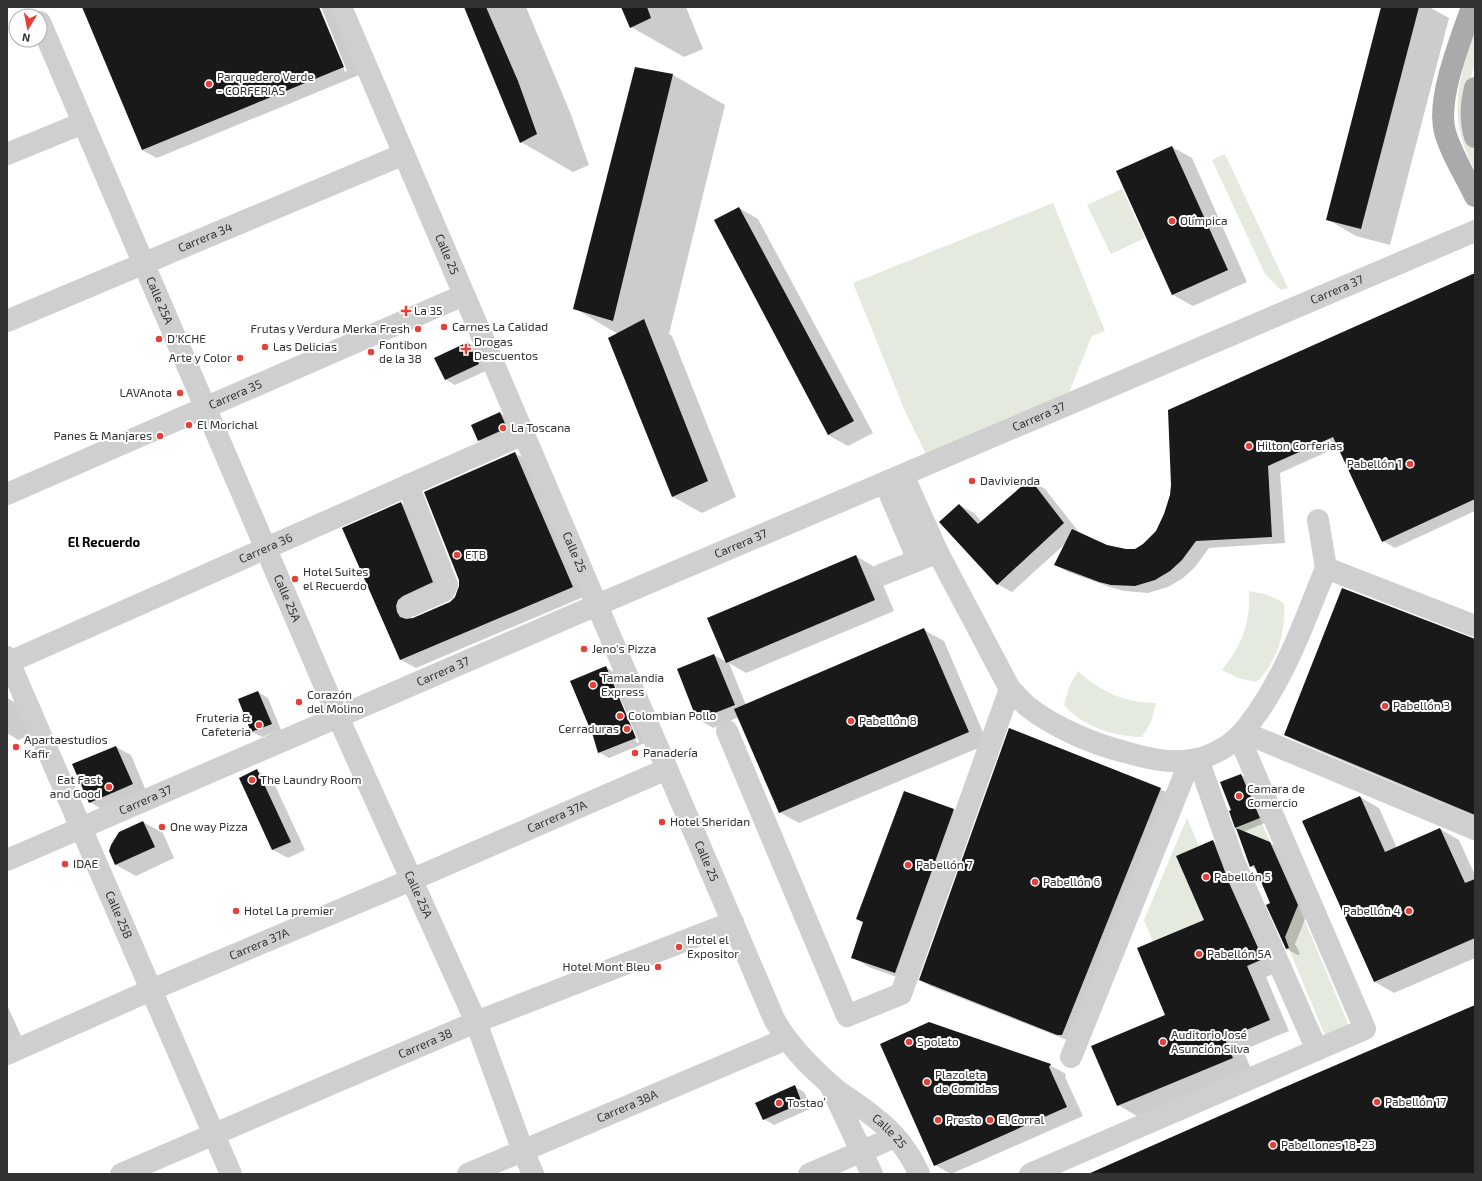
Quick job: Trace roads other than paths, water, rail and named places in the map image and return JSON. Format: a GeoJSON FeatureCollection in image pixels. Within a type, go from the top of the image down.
{"type":"FeatureCollection","features":[{"type":"Feature","properties":{"kind":"main road"},"geometry":{"type":"LineString","coordinates":[[1472,7],[1449,77],[1444,99],[1443,120],[1445,132],[1475,196]]}},
{"type":"Feature","properties":{"kind":"main road"},"geometry":{"type":"LineString","coordinates":[[1475,88],[1471,118],[1475,137]]}},
{"type":"Feature","properties":{"kind":"street","name":"Calle 25"},"geometry":{"type":"LineString","coordinates":[[341,7],[774,1019],[786,1039],[805,1061],[830,1084],[876,1118],[895,1137],[907,1151],[919,1174]]}},
{"type":"Feature","properties":{"kind":"street","name":"Calle 25A"},"geometry":{"type":"LineString","coordinates":[[48,40],[338,717],[476,1022],[523,1151],[533,1174]]}},
{"type":"Feature","properties":{"kind":"street"},"geometry":{"type":"LineString","coordinates":[[7,154],[84,123]]}},
{"type":"Feature","properties":{"kind":"street","name":"Carrera 34"},"geometry":{"type":"LineString","coordinates":[[7,321],[404,154]]}},
{"type":"Feature","properties":{"kind":"street","name":"Carrera 37"},"geometry":{"type":"LineString","coordinates":[[7,860],[597,605],[1475,231]]}},
{"type":"Feature","properties":{"kind":"street","name":"Carrera 35"},"geometry":{"type":"LineString","coordinates":[[7,494],[464,295]]}},
{"type":"Feature","properties":{"kind":"street","name":"Carrera 36"},"geometry":{"type":"LineString","coordinates":[[8,661],[524,434]]}},
{"type":"Feature","properties":{"kind":"street"},"geometry":{"type":"LineString","coordinates":[[894,479],[938,553],[1010,689],[1028,706],[1049,721],[1096,742],[1143,757],[1167,760],[1194,760],[1216,752],[1241,734],[1262,707],[1277,682],[1326,568],[1318,520]]}},
{"type":"Feature","properties":{"kind":"street"},"geometry":{"type":"LineString","coordinates":[[894,479],[918,560]]}},
{"type":"Feature","properties":{"kind":"street"},"geometry":{"type":"LineString","coordinates":[[408,485],[447,585],[444,591],[408,607]]}},
{"type":"Feature","properties":{"kind":"street"},"geometry":{"type":"LineString","coordinates":[[881,575],[938,553]]}},
{"type":"Feature","properties":{"kind":"street"},"geometry":{"type":"LineString","coordinates":[[1326,568],[1475,626]]}},
{"type":"Feature","properties":{"kind":"street","name":"Calle 25B"},"geometry":{"type":"LineString","coordinates":[[8,661],[231,1174]]}},
{"type":"Feature","properties":{"kind":"street"},"geometry":{"type":"LineString","coordinates":[[727,731],[847,1016],[901,994],[1010,689]]}},
{"type":"Feature","properties":{"kind":"street"},"geometry":{"type":"LineString","coordinates":[[1241,734],[1475,829]]}},
{"type":"Feature","properties":{"kind":"street"},"geometry":{"type":"LineString","coordinates":[[1030,1174],[1365,1029],[1241,734]]}},
{"type":"Feature","properties":{"kind":"street"},"geometry":{"type":"LineString","coordinates":[[1194,760],[1234,862],[1317,1050]]}},
{"type":"Feature","properties":{"kind":"street"},"geometry":{"type":"LineString","coordinates":[[1071,1057],[1194,760]]}},
{"type":"Feature","properties":{"kind":"street","name":"Carrera 37A"},"geometry":{"type":"LineString","coordinates":[[7,1054],[151,990],[411,880],[667,769]]}},
{"type":"Feature","properties":{"kind":"street","name":"Carrera 38"},"geometry":{"type":"LineString","coordinates":[[121,1174],[476,1022],[733,922]]}},
{"type":"Feature","properties":{"kind":"street","name":"Carrera 38A"},"geometry":{"type":"LineString","coordinates":[[468,1174],[786,1039]]}},
{"type":"Feature","properties":{"kind":"street","name":"Calle 25"},"geometry":{"type":"LineString","coordinates":[[830,1084],[872,1174]]}},
{"type":"Feature","properties":{"kind":"street"},"geometry":{"type":"LineString","coordinates":[[809,1174],[895,1137]]}},
{"type":"Feature","properties":{"kind":"place","name":"Parquedero Verde - CORFERIAS"},"geometry":{"type":"Point","coordinates":[209,84]}},
{"type":"Feature","properties":{"kind":"place","name":"Olímpica"},"geometry":{"type":"Point","coordinates":[1172,221]}},
{"type":"Feature","properties":{"kind":"place","name":"La 35"},"geometry":{"type":"Point","coordinates":[406,311]}},
{"type":"Feature","properties":{"kind":"place","name":"Carnes La Calidad"},"geometry":{"type":"Point","coordinates":[444,327]}},
{"type":"Feature","properties":{"kind":"place","name":"Frutas y Verdura Merka Fresh"},"geometry":{"type":"Point","coordinates":[418,329]}},
{"type":"Feature","properties":{"kind":"place","name":"D'KCHE"},"geometry":{"type":"Point","coordinates":[159,339]}},
{"type":"Feature","properties":{"kind":"place","name":"Las Delicias"},"geometry":{"type":"Point","coordinates":[265,347]}},
{"type":"Feature","properties":{"kind":"place","name":"Drogas Descuentos"},"geometry":{"type":"Point","coordinates":[466,349]}},
{"type":"Feature","properties":{"kind":"place","name":"Fontibon de la 38"},"geometry":{"type":"Point","coordinates":[371,352]}},
{"type":"Feature","properties":{"kind":"place","name":"Arte y Color"},"geometry":{"type":"Point","coordinates":[240,358]}},
{"type":"Feature","properties":{"kind":"place","name":"LAVAnota"},"geometry":{"type":"Point","coordinates":[180,393]}},
{"type":"Feature","properties":{"kind":"place","name":"El Morichal"},"geometry":{"type":"Point","coordinates":[189,425]}},
{"type":"Feature","properties":{"kind":"place","name":"La Toscana"},"geometry":{"type":"Point","coordinates":[503,428]}},
{"type":"Feature","properties":{"kind":"place","name":"Panes & Manjares"},"geometry":{"type":"Point","coordinates":[160,436]}},
{"type":"Feature","properties":{"kind":"place","name":"Hilton Corferias"},"geometry":{"type":"Point","coordinates":[1249,446]}},
{"type":"Feature","properties":{"kind":"place","name":"Pabellón 1"},"geometry":{"type":"Point","coordinates":[1410,464]}},
{"type":"Feature","properties":{"kind":"place","name":"Davivienda"},"geometry":{"type":"Point","coordinates":[972,481]}},
{"type":"Feature","properties":{"kind":"place","name":"ETB"},"geometry":{"type":"Point","coordinates":[457,555]}},
{"type":"Feature","properties":{"kind":"place","name":"Hotel Suites el Recuerdo"},"geometry":{"type":"Point","coordinates":[295,579]}},
{"type":"Feature","properties":{"kind":"place","name":"Jeno's Pizza"},"geometry":{"type":"Point","coordinates":[584,649]}},
{"type":"Feature","properties":{"kind":"place","name":"Tamalandia Express"},"geometry":{"type":"Point","coordinates":[593,685]}},
{"type":"Feature","properties":{"kind":"place","name":"Corazón del Molino"},"geometry":{"type":"Point","coordinates":[299,702]}},
{"type":"Feature","properties":{"kind":"place","name":"Pabellón 3"},"geometry":{"type":"Point","coordinates":[1385,706]}},
{"type":"Feature","properties":{"kind":"place","name":"Colombian Pollo"},"geometry":{"type":"Point","coordinates":[620,716]}},
{"type":"Feature","properties":{"kind":"place","name":"Pabellón 8"},"geometry":{"type":"Point","coordinates":[851,721]}},
{"type":"Feature","properties":{"kind":"place","name":"Fruteria & Cafeteria"},"geometry":{"type":"Point","coordinates":[259,725]}},
{"type":"Feature","properties":{"kind":"place","name":"Cerraduras"},"geometry":{"type":"Point","coordinates":[627,729]}},
{"type":"Feature","properties":{"kind":"place","name":"Apartaestudios Kafir"},"geometry":{"type":"Point","coordinates":[16,747]}},
{"type":"Feature","properties":{"kind":"place","name":"Panadería"},"geometry":{"type":"Point","coordinates":[635,753]}},
{"type":"Feature","properties":{"kind":"place","name":"The Laundry Room"},"geometry":{"type":"Point","coordinates":[252,780]}},
{"type":"Feature","properties":{"kind":"place","name":"Eat Fast and Good"},"geometry":{"type":"Point","coordinates":[109,787]}},
{"type":"Feature","properties":{"kind":"place","name":"Camara de Comercio"},"geometry":{"type":"Point","coordinates":[1239,796]}},
{"type":"Feature","properties":{"kind":"place","name":"Hotel Sheridan"},"geometry":{"type":"Point","coordinates":[662,822]}},
{"type":"Feature","properties":{"kind":"place","name":"One way Pizza"},"geometry":{"type":"Point","coordinates":[162,827]}},
{"type":"Feature","properties":{"kind":"place","name":"IDAE"},"geometry":{"type":"Point","coordinates":[65,864]}},
{"type":"Feature","properties":{"kind":"place","name":"Pabellón 7"},"geometry":{"type":"Point","coordinates":[908,865]}},
{"type":"Feature","properties":{"kind":"place","name":"Pabellón 5"},"geometry":{"type":"Point","coordinates":[1206,877]}},
{"type":"Feature","properties":{"kind":"place","name":"Pabellón 6"},"geometry":{"type":"Point","coordinates":[1035,882]}},
{"type":"Feature","properties":{"kind":"place","name":"Hotel La premier"},"geometry":{"type":"Point","coordinates":[236,911]}},
{"type":"Feature","properties":{"kind":"place","name":"Pabellón 4"},"geometry":{"type":"Point","coordinates":[1409,911]}},
{"type":"Feature","properties":{"kind":"place","name":"Hotel el Expositor"},"geometry":{"type":"Point","coordinates":[679,947]}},
{"type":"Feature","properties":{"kind":"place","name":"Pabellón 5A"},"geometry":{"type":"Point","coordinates":[1199,954]}},
{"type":"Feature","properties":{"kind":"place","name":"Hotel Mont Bleu"},"geometry":{"type":"Point","coordinates":[658,967]}},
{"type":"Feature","properties":{"kind":"place","name":"Spoleto"},"geometry":{"type":"Point","coordinates":[909,1042]}},
{"type":"Feature","properties":{"kind":"place","name":"Auditorio José Asunción Silva"},"geometry":{"type":"Point","coordinates":[1163,1042]}},
{"type":"Feature","properties":{"kind":"place","name":"Plazoleta de Comidas"},"geometry":{"type":"Point","coordinates":[927,1082]}},
{"type":"Feature","properties":{"kind":"place","name":"Pabellón 17"},"geometry":{"type":"Point","coordinates":[1377,1102]}},
{"type":"Feature","properties":{"kind":"place","name":"Tostao’"},"geometry":{"type":"Point","coordinates":[779,1103]}},
{"type":"Feature","properties":{"kind":"place","name":"Presto"},"geometry":{"type":"Point","coordinates":[938,1120]}},
{"type":"Feature","properties":{"kind":"place","name":"El Corral"},"geometry":{"type":"Point","coordinates":[990,1120]}},
{"type":"Feature","properties":{"kind":"place","name":"Pabellones 18-23"},"geometry":{"type":"Point","coordinates":[1273,1145]}},
{"type":"Feature","properties":{"kind":"district","name":"El Recuerdo"},"geometry":{"type":"Point","coordinates":[104,542]}}]}
